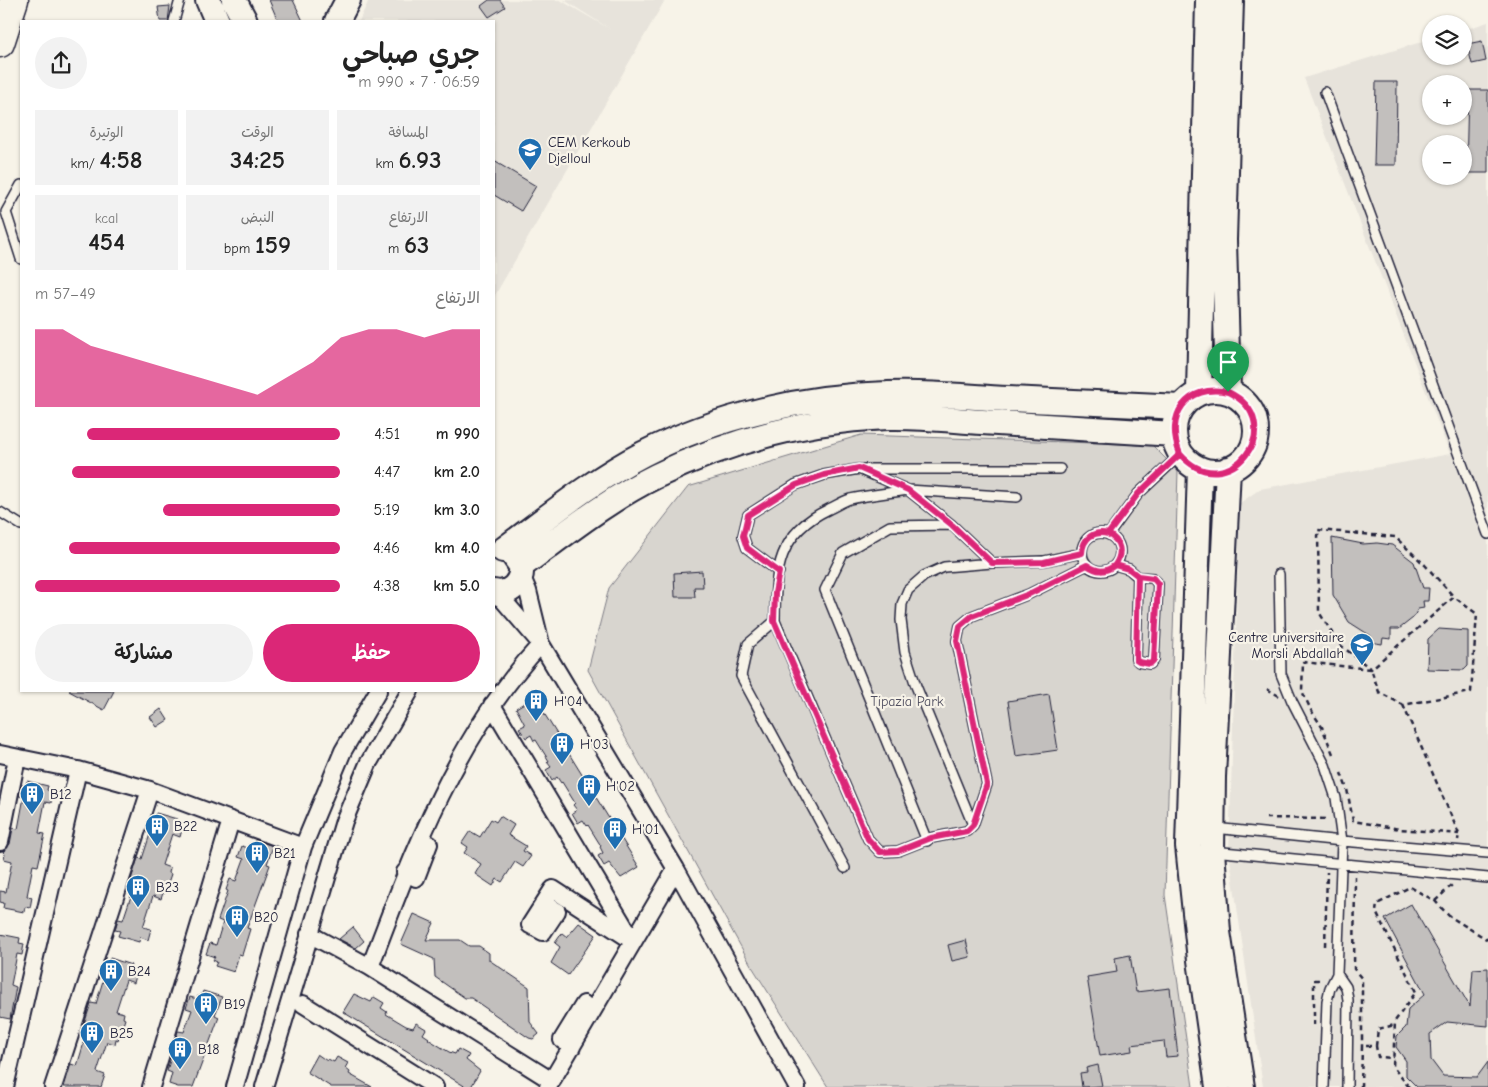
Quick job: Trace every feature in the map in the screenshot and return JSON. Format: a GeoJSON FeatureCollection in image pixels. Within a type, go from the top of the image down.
{"type":"FeatureCollection","features":[{"type":"Feature","properties":{"kind":"highway"},"geometry":{"type":"LineString","coordinates":[[0,43],[14,0]]}},
{"type":"Feature","properties":{"kind":"street"},"geometry":{"type":"LineString","coordinates":[[208,0],[218,20]]}},
{"type":"Feature","properties":{"kind":"street"},"geometry":{"type":"LineString","coordinates":[[234,0],[244,20]]}},
{"type":"Feature","properties":{"kind":"street"},"geometry":{"type":"LineString","coordinates":[[338,20],[348,0]]}},
{"type":"Feature","properties":{"kind":"street"},"geometry":{"type":"LineString","coordinates":[[541,644],[530,596],[521,570],[514,555],[498,546],[601,478],[645,454],[691,434],[739,417],[788,405],[838,397],[888,394],[1190,400],[1212,390],[1228,392],[1236,396],[1248,407],[1255,422],[1256,431],[1248,455],[1228,470],[1209,471],[1200,469],[1192,465],[1177,444],[1174,424],[1190,400],[1208,0]]}},
{"type":"Feature","properties":{"kind":"street"},"geometry":{"type":"LineString","coordinates":[[1228,392],[1224,240],[1231,0]]}},
{"type":"Feature","properties":{"kind":"street"},"geometry":{"type":"LineString","coordinates":[[495,593],[504,592],[515,586],[521,570],[612,500],[655,476],[699,456],[793,428],[841,420],[890,417],[1177,444]]}},
{"type":"Feature","properties":{"kind":"street"},"geometry":{"type":"LineString","coordinates":[[1200,469],[1202,970],[1218,1087]]}},
{"type":"Feature","properties":{"kind":"street"},"geometry":{"type":"LineString","coordinates":[[1228,470],[1213,767],[1200,838],[1218,932],[1242,1087]]}},
{"type":"Feature","properties":{"kind":"street"},"geometry":{"type":"LineString","coordinates":[[495,593],[541,644],[676,870],[797,1087]]}},
{"type":"Feature","properties":{"kind":"street"},"geometry":{"type":"LineString","coordinates":[[370,967],[406,872],[416,878],[440,814],[480,743],[471,737],[519,668],[541,644]]}},
{"type":"Feature","properties":{"kind":"street"},"geometry":{"type":"LineString","coordinates":[[235,1087],[303,847],[344,751],[377,692]]}},
{"type":"Feature","properties":{"kind":"street"},"geometry":{"type":"LineString","coordinates":[[264,1087],[344,821],[368,764],[409,692]]}},
{"type":"Feature","properties":{"kind":"street"},"geometry":{"type":"LineString","coordinates":[[492,705],[633,942]]}},
{"type":"Feature","properties":{"kind":"street"},"geometry":{"type":"LineString","coordinates":[[0,754],[78,770],[150,790],[303,847]]}},
{"type":"Feature","properties":{"kind":"street"},"geometry":{"type":"LineString","coordinates":[[0,842],[17,758]]}},
{"type":"Feature","properties":{"kind":"street"},"geometry":{"type":"LineString","coordinates":[[5,1087],[78,770]]}},
{"type":"Feature","properties":{"kind":"street"},"geometry":{"type":"LineString","coordinates":[[54,1087],[150,790]]}},
{"type":"Feature","properties":{"kind":"street"},"geometry":{"type":"LineString","coordinates":[[151,1087],[231,820]]}},
{"type":"Feature","properties":{"kind":"street"},"geometry":{"type":"LineString","coordinates":[[309,934],[370,967],[550,1084],[572,1047],[562,1040],[609,964],[618,969],[676,870]]}},
{"type":"Feature","properties":{"kind":"street"},"geometry":{"type":"LineString","coordinates":[[544,903],[553,889],[633,942]]}},
{"type":"Feature","properties":{"kind":"street"},"geometry":{"type":"LineString","coordinates":[[303,1004],[435,1087]]}},
{"type":"Feature","properties":{"kind":"lane"},"geometry":{"type":"LineString","coordinates":[[174,20],[180,0]]}},
{"type":"Feature","properties":{"kind":"lane"},"geometry":{"type":"LineString","coordinates":[[1325,92],[1488,534]]}},
{"type":"Feature","properties":{"kind":"lane"},"geometry":{"type":"LineString","coordinates":[[20,187],[6,212],[20,256]]}},
{"type":"Feature","properties":{"kind":"lane"},"geometry":{"type":"LineString","coordinates":[[1108,534],[1177,444]]}},
{"type":"Feature","properties":{"kind":"lane"},"geometry":{"type":"LineString","coordinates":[[779,572],[747,548],[743,536],[748,515],[796,485],[824,475],[859,468],[1060,469]]}},
{"type":"Feature","properties":{"kind":"lane"},"geometry":{"type":"LineString","coordinates":[[859,468],[908,490],[952,525],[992,563]]}},
{"type":"Feature","properties":{"kind":"lane"},"geometry":{"type":"LineString","coordinates":[[1016,497],[908,490],[849,500],[813,516],[789,539],[782,555],[775,593],[774,621],[868,839],[880,852],[898,851],[915,843],[927,841],[941,835],[967,831],[973,825],[987,784],[957,641],[960,626],[972,616],[1029,594],[1087,565]]}},
{"type":"Feature","properties":{"kind":"lane"},"geometry":{"type":"LineString","coordinates":[[0,512],[20,524]]}},
{"type":"Feature","properties":{"kind":"lane"},"geometry":{"type":"LineString","coordinates":[[927,841],[825,590],[843,553],[890,526],[952,525]]}},
{"type":"Feature","properties":{"kind":"lane"},"geometry":{"type":"LineString","coordinates":[[1102,532],[1108,534],[1114,537],[1120,548],[1120,554],[1115,565],[1104,571],[1098,571],[1087,565],[1082,553],[1082,547],[1090,536],[1102,532]]}},
{"type":"Feature","properties":{"kind":"lane"},"geometry":{"type":"LineString","coordinates":[[973,825],[916,686],[905,652],[901,620],[902,604],[908,590],[924,576],[944,567],[992,563],[1044,562],[1082,553]]}},
{"type":"Feature","properties":{"kind":"lane"},"geometry":{"type":"LineString","coordinates":[[1115,565],[1129,569],[1138,576],[1153,578],[1158,584],[1154,660],[1150,664],[1136,660],[1138,576]]}},
{"type":"Feature","properties":{"kind":"lane"},"geometry":{"type":"LineString","coordinates":[[1279,574],[1281,674],[1292,701],[1328,774],[1336,798],[1342,841],[1337,974],[1326,1001],[1324,1087]]}},
{"type":"Feature","properties":{"kind":"lane"},"geometry":{"type":"LineString","coordinates":[[774,621],[748,644],[741,676],[846,868]]}},
{"type":"Feature","properties":{"kind":"lane"},"geometry":{"type":"LineString","coordinates":[[1200,838],[1342,841],[1488,853]]}},
{"type":"Feature","properties":{"kind":"lane"},"geometry":{"type":"LineString","coordinates":[[1200,838],[1341,864],[1488,878]]}},
{"type":"Feature","properties":{"kind":"lane"},"geometry":{"type":"LineString","coordinates":[[1337,974],[1346,987],[1348,1000],[1347,1087]]}},
{"type":"Feature","properties":{"kind":"path"},"geometry":{"type":"LineString","coordinates":[[1340,771],[1347,789],[1353,821],[1400,829],[1459,834],[1403,705],[1379,692],[1371,670],[1339,644],[1319,612],[1318,530],[1395,537],[1454,597],[1477,614],[1471,692],[1403,705]]}},
{"type":"Feature","properties":{"kind":"path"},"geometry":{"type":"LineString","coordinates":[[1337,763],[1322,727],[1310,710],[1302,691],[1303,662],[1371,670],[1454,597]]}},
{"type":"Feature","properties":{"kind":"path"},"geometry":{"type":"LineString","coordinates":[[1267,689],[1280,696]]}},
{"type":"Feature","properties":{"kind":"path"},"geometry":{"type":"LineString","coordinates":[[1266,818],[1329,820],[1328,812]]}},
{"type":"Feature","properties":{"kind":"path"},"geometry":{"type":"LineString","coordinates":[[1325,952],[1327,869]]}},
{"type":"Feature","properties":{"kind":"path"},"geometry":{"type":"LineString","coordinates":[[1355,875],[1354,969],[1362,979],[1361,1087]]}},
{"type":"Feature","properties":{"kind":"path"},"geometry":{"type":"LineString","coordinates":[[1409,1087],[1393,1066],[1395,1021],[1416,992],[1376,912],[1377,904],[1410,887],[1435,900],[1449,916],[1488,940]]}},
{"type":"Feature","properties":{"kind":"path"},"geometry":{"type":"LineString","coordinates":[[1314,1034],[1314,980],[1325,980]]}},
{"type":"Feature","properties":{"kind":"path"},"geometry":{"type":"LineString","coordinates":[[1394,1058],[1378,1057],[1376,1046],[1378,1028],[1395,1025]]}},
{"type":"Feature","properties":{"kind":"path"},"geometry":{"type":"LineString","coordinates":[[1362,1046],[1376,1046]]}},
{"type":"Feature","properties":{"kind":"shaded area","name":"CEM Kerkoub Djelloul"},"geometry":{"type":"Polygon","coordinates":[[[369,0],[560,0],[610,29],[564,0],[665,0],[495,295],[495,20],[359,20],[369,0]]]}},
{"type":"Feature","properties":{"kind":"shaded area","name":"Centre universitaire Morsli Abdallah"},"geometry":{"type":"Polygon","coordinates":[[[1488,22],[1488,1087],[1263,1087],[1229,852],[1240,503],[1260,489],[1450,454],[1304,78],[1422,42],[1422,65],[1472,65],[1472,27],[1488,22]]]}},
{"type":"Feature","properties":{"kind":"green space","name":"Tipazia Park"},"geometry":{"type":"Polygon","coordinates":[[[861,435],[1152,445],[1178,471],[1165,895],[1193,1087],[828,1087],[751,965],[588,670],[609,588],[688,487],[861,435]]]}},
{"type":"Feature","properties":{"kind":"building"},"geometry":{"type":"Polygon","coordinates":[[[269,0],[293,0],[303,20],[278,20],[269,0]]]}},
{"type":"Feature","properties":{"kind":"building"},"geometry":{"type":"Polygon","coordinates":[[[489,0],[500,0],[505,7],[489,17],[481,6],[489,0]]]}},
{"type":"Feature","properties":{"kind":"building"},"geometry":{"type":"Polygon","coordinates":[[[170,6],[168,20],[160,20],[158,7],[170,6]]]}},
{"type":"Feature","properties":{"kind":"building"},"geometry":{"type":"Polygon","coordinates":[[[1482,41],[1486,61],[1472,64],[1472,43],[1482,41]]]}},
{"type":"Feature","properties":{"kind":"building"},"geometry":{"type":"Polygon","coordinates":[[[1376,82],[1397,82],[1396,165],[1374,165],[1376,82]]]}},
{"type":"Feature","properties":{"kind":"building"},"geometry":{"type":"Polygon","coordinates":[[[1472,90],[1488,90],[1488,173],[1472,173],[1472,135],[1467,135],[1467,125],[1472,125],[1472,90]]]}},
{"type":"Feature","properties":{"kind":"building"},"geometry":{"type":"Polygon","coordinates":[[[495,162],[536,186],[521,211],[495,196],[495,162]]]}},
{"type":"Feature","properties":{"kind":"building"},"geometry":{"type":"Polygon","coordinates":[[[1332,538],[1363,544],[1392,545],[1414,562],[1423,588],[1429,588],[1428,601],[1423,601],[1424,608],[1418,609],[1413,618],[1399,629],[1391,629],[1391,639],[1383,638],[1382,644],[1370,642],[1371,636],[1349,622],[1333,595],[1332,538]]]}},
{"type":"Feature","properties":{"kind":"building"},"geometry":{"type":"Polygon","coordinates":[[[702,571],[703,587],[694,587],[695,597],[675,597],[674,573],[702,571]]]}},
{"type":"Feature","properties":{"kind":"building"},"geometry":{"type":"Polygon","coordinates":[[[1439,629],[1468,631],[1468,666],[1464,670],[1427,669],[1428,639],[1439,629]]]}},
{"type":"Feature","properties":{"kind":"building"},"geometry":{"type":"Polygon","coordinates":[[[71,692],[113,692],[104,710],[71,692]]]}},
{"type":"Feature","properties":{"kind":"building"},"geometry":{"type":"Polygon","coordinates":[[[1049,694],[1058,750],[1016,756],[1008,701],[1049,694]]]}},
{"type":"Feature","properties":{"kind":"building"},"geometry":{"type":"Polygon","coordinates":[[[534,697],[639,867],[621,878],[609,863],[604,866],[598,856],[603,853],[601,846],[583,820],[578,823],[572,813],[577,810],[573,805],[575,803],[562,782],[557,777],[552,781],[546,770],[551,767],[547,762],[549,761],[536,740],[534,741],[531,735],[526,738],[519,728],[525,725],[516,708],[534,697]]]}},
{"type":"Feature","properties":{"kind":"building"},"geometry":{"type":"Polygon","coordinates":[[[161,709],[168,720],[157,727],[150,717],[161,709]]]}},
{"type":"Feature","properties":{"kind":"building"},"geometry":{"type":"Polygon","coordinates":[[[27,781],[48,786],[47,790],[53,792],[51,803],[45,802],[39,833],[45,834],[38,866],[33,865],[27,896],[32,897],[30,908],[25,907],[24,912],[3,908],[4,903],[0,902],[0,891],[6,892],[12,861],[4,859],[5,854],[3,852],[10,844],[13,828],[18,829],[24,797],[19,796],[22,785],[26,786],[27,781]]]}},
{"type":"Feature","properties":{"kind":"building"},"geometry":{"type":"Polygon","coordinates":[[[156,813],[177,819],[175,824],[183,826],[180,837],[172,834],[162,865],[170,868],[169,873],[171,874],[161,899],[153,896],[143,927],[151,929],[148,940],[140,937],[139,942],[118,936],[120,931],[115,930],[118,919],[123,920],[133,890],[128,889],[138,858],[142,859],[152,828],[148,827],[152,816],[155,817],[156,813]]]}},
{"type":"Feature","properties":{"kind":"building"},"geometry":{"type":"Polygon","coordinates":[[[500,816],[514,825],[508,835],[526,846],[523,851],[531,856],[523,867],[515,862],[502,882],[497,879],[493,886],[475,874],[481,864],[464,853],[468,847],[462,843],[470,831],[480,837],[491,819],[496,822],[500,816]]]}},
{"type":"Feature","properties":{"kind":"building"},"geometry":{"type":"Polygon","coordinates":[[[255,840],[273,846],[267,864],[270,865],[247,928],[250,929],[242,955],[239,954],[234,972],[215,966],[217,962],[213,960],[215,957],[206,954],[210,943],[216,945],[223,922],[218,920],[228,891],[226,890],[230,879],[236,881],[244,859],[238,857],[242,846],[248,848],[249,844],[253,846],[255,840]]]}},
{"type":"Feature","properties":{"kind":"building"},"geometry":{"type":"Polygon","coordinates":[[[1411,904],[1470,1007],[1473,969],[1488,968],[1488,1026],[1447,1022],[1430,1034],[1431,1060],[1443,1076],[1477,1077],[1488,1062],[1488,1087],[1417,1087],[1406,1076],[1406,1061],[1396,1047],[1397,1036],[1406,1027],[1408,1009],[1425,994],[1385,919],[1411,904]]]}},
{"type":"Feature","properties":{"kind":"building"},"geometry":{"type":"Polygon","coordinates":[[[414,914],[434,923],[426,940],[460,940],[469,946],[479,946],[489,953],[489,960],[529,987],[530,1022],[539,1034],[533,1039],[529,1038],[471,998],[465,998],[435,977],[434,959],[401,944],[414,914]]]}},
{"type":"Feature","properties":{"kind":"building"},"geometry":{"type":"Polygon","coordinates":[[[579,923],[596,935],[568,975],[551,963],[560,947],[555,943],[562,933],[567,937],[579,923]]]}},
{"type":"Feature","properties":{"kind":"building"},"geometry":{"type":"Polygon","coordinates":[[[353,927],[364,941],[356,948],[339,939],[353,927]]]}},
{"type":"Feature","properties":{"kind":"building"},"geometry":{"type":"Polygon","coordinates":[[[0,934],[20,938],[19,943],[24,944],[22,955],[17,954],[11,985],[16,987],[10,1019],[0,1017],[0,934]]]}},
{"type":"Feature","properties":{"kind":"building"},"geometry":{"type":"Polygon","coordinates":[[[966,940],[970,957],[952,961],[948,945],[966,940]]]}},
{"type":"Feature","properties":{"kind":"building"},"geometry":{"type":"Polygon","coordinates":[[[1130,955],[1136,992],[1170,988],[1178,1056],[1166,1057],[1164,1041],[1131,1045],[1132,1051],[1100,1056],[1087,977],[1117,972],[1115,958],[1130,955]]]}},
{"type":"Feature","properties":{"kind":"building"},"geometry":{"type":"Polygon","coordinates":[[[110,958],[131,965],[129,969],[137,972],[134,983],[126,980],[116,1011],[124,1013],[123,1018],[125,1019],[118,1040],[116,1039],[115,1044],[107,1042],[97,1072],[105,1075],[101,1087],[64,1087],[71,1064],[77,1066],[86,1036],[81,1034],[91,1003],[96,1004],[105,974],[101,972],[104,962],[109,963],[110,958]]]}},
{"type":"Feature","properties":{"kind":"building"},"geometry":{"type":"Polygon","coordinates":[[[203,991],[222,997],[215,1015],[219,1017],[193,1087],[178,1087],[169,1084],[172,1073],[167,1071],[178,1031],[184,1032],[192,1010],[186,1008],[190,997],[197,999],[198,996],[201,997],[203,991]]]}},
{"type":"Feature","properties":{"kind":"building"},"geometry":{"type":"Polygon","coordinates":[[[354,994],[371,1002],[374,997],[384,1003],[381,1008],[387,1012],[386,1014],[406,1026],[413,1028],[416,1023],[426,1029],[423,1034],[428,1039],[449,1052],[455,1054],[458,1049],[469,1055],[466,1060],[480,1071],[471,1087],[466,1087],[343,1012],[354,994]]]}},
{"type":"Feature","properties":{"kind":"building"},"geometry":{"type":"Polygon","coordinates":[[[317,1054],[327,1061],[328,1059],[334,1062],[337,1057],[348,1063],[345,1068],[350,1072],[349,1074],[372,1087],[331,1087],[307,1072],[317,1054]]]}},
{"type":"Feature","properties":{"kind":"building"},"geometry":{"type":"Polygon","coordinates":[[[1098,1065],[1102,1086],[1082,1087],[1080,1073],[1087,1072],[1086,1068],[1098,1065]]]}},
{"type":"Feature","properties":{"kind":"place","name":"CEM Kerkoub Djelloul"},"geometry":{"type":"Point","coordinates":[530,171]}},
{"type":"Feature","properties":{"kind":"place","name":"Centre universitaire Morsli Abdallah"},"geometry":{"type":"Point","coordinates":[1362,666]}},
{"type":"Feature","properties":{"kind":"place","name":"H'04"},"geometry":{"type":"Point","coordinates":[536,722]}},
{"type":"Feature","properties":{"kind":"place","name":"H'03"},"geometry":{"type":"Point","coordinates":[562,765]}},
{"type":"Feature","properties":{"kind":"place","name":"H'02"},"geometry":{"type":"Point","coordinates":[589,807]}},
{"type":"Feature","properties":{"kind":"place","name":"B12"},"geometry":{"type":"Point","coordinates":[32,815]}},
{"type":"Feature","properties":{"kind":"place","name":"B22"},"geometry":{"type":"Point","coordinates":[157,847]}},
{"type":"Feature","properties":{"kind":"place","name":"H'01"},"geometry":{"type":"Point","coordinates":[615,850]}},
{"type":"Feature","properties":{"kind":"place","name":"B21"},"geometry":{"type":"Point","coordinates":[257,874]}},
{"type":"Feature","properties":{"kind":"place","name":"B23"},"geometry":{"type":"Point","coordinates":[138,908]}},
{"type":"Feature","properties":{"kind":"place","name":"B20"},"geometry":{"type":"Point","coordinates":[237,938]}},
{"type":"Feature","properties":{"kind":"place","name":"B24"},"geometry":{"type":"Point","coordinates":[111,992]}},
{"type":"Feature","properties":{"kind":"place","name":"B19"},"geometry":{"type":"Point","coordinates":[206,1025]}},
{"type":"Feature","properties":{"kind":"place","name":"B25"},"geometry":{"type":"Point","coordinates":[92,1054]}},
{"type":"Feature","properties":{"kind":"place","name":"B18"},"geometry":{"type":"Point","coordinates":[180,1070]}},
{"type":"Feature","properties":{"kind":"route"},"geometry":{"type":"LineString","coordinates":[[1228,392],[1212,390],[1199,393],[1187,400],[1181,407],[1174,424],[1174,434],[1180,454],[1138,494],[1108,534],[1096,533],[1085,541],[1082,553],[1044,562],[992,563],[952,525],[908,490],[859,468],[824,475],[796,485],[748,515],[743,536],[747,548],[757,558],[779,572],[775,593],[774,621],[868,839],[880,852],[898,851],[915,843],[927,841],[941,835],[967,831],[973,825],[987,784],[957,641],[960,626],[972,616],[1029,594],[1087,565],[1098,571],[1110,569],[1115,565],[1129,569],[1138,576],[1136,660],[1150,664],[1154,660],[1157,580],[1138,576],[1129,569],[1115,565],[1119,560],[1120,548],[1114,537],[1108,534],[1138,494],[1180,454],[1192,465],[1209,471],[1228,470],[1248,455],[1255,439],[1255,422],[1248,407],[1236,396],[1228,392]]}}]}
